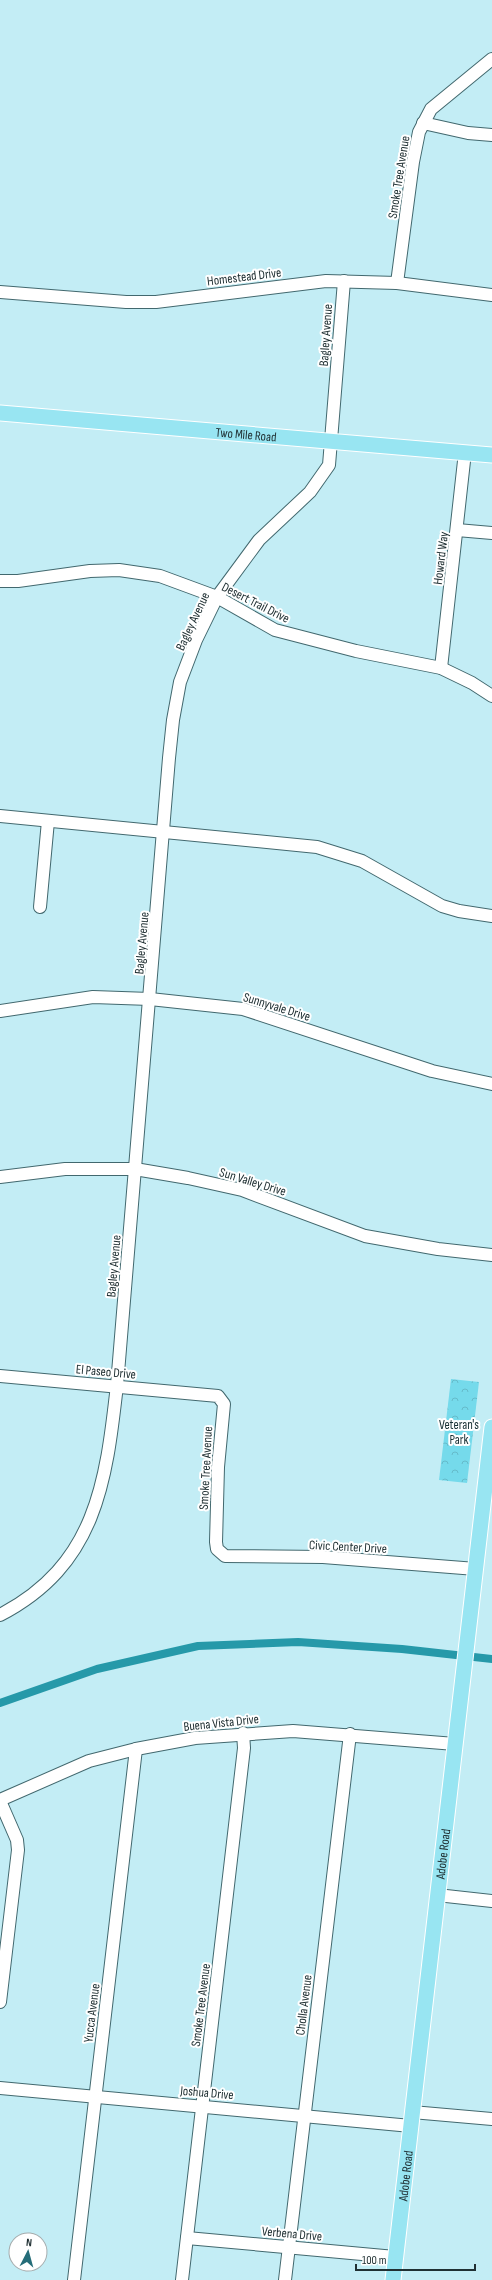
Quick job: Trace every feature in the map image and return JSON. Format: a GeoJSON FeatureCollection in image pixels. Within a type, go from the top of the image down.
{"type":"FeatureCollection","features":[{"type":"Feature","properties":{"kind":"main road","name":"Two Mile Road"},"geometry":{"type":"LineString","coordinates":[[0,413],[492,455]]}},
{"type":"Feature","properties":{"kind":"main road","name":"Adobe Road"},"geometry":{"type":"LineString","coordinates":[[392,2280],[492,1427]]}},
{"type":"Feature","properties":{"kind":"street","name":"Smoke Tree Avenue"},"geometry":{"type":"LineString","coordinates":[[397,283],[416,141],[423,123],[431,109],[492,59]]}},
{"type":"Feature","properties":{"kind":"street"},"geometry":{"type":"LineString","coordinates":[[423,123],[468,133],[492,135]]}},
{"type":"Feature","properties":{"kind":"street","name":"Homestead Drive"},"geometry":{"type":"LineString","coordinates":[[0,292],[126,302],[156,302],[326,281],[344,281],[397,283],[492,295]]}},
{"type":"Feature","properties":{"kind":"street","name":"Bagley Avenue"},"geometry":{"type":"LineString","coordinates":[[0,1615],[15,1607],[56,1575],[77,1546],[93,1515],[105,1473],[117,1386],[173,720],[180,682],[196,640],[217,598],[259,540],[310,492],[330,465],[344,281]]}},
{"type":"Feature","properties":{"kind":"street","name":"Howard Way"},"geometry":{"type":"LineString","coordinates":[[441,668],[465,452]]}},
{"type":"Feature","properties":{"kind":"street"},"geometry":{"type":"LineString","coordinates":[[457,530],[492,533]]}},
{"type":"Feature","properties":{"kind":"street","name":"Desert Trail Drive"},"geometry":{"type":"LineString","coordinates":[[0,581],[18,581],[90,571],[119,570],[160,576],[217,598],[275,630],[356,651],[441,668],[472,683],[492,696]]}},
{"type":"Feature","properties":{"kind":"street"},"geometry":{"type":"LineString","coordinates":[[0,816],[332,850],[362,861],[426,899],[442,906],[459,911],[492,916]]}},
{"type":"Feature","properties":{"kind":"street"},"geometry":{"type":"LineString","coordinates":[[40,907],[48,821]]}},
{"type":"Feature","properties":{"kind":"street","name":"Sunnyvale Drive"},"geometry":{"type":"LineString","coordinates":[[0,1011],[85,998],[150,999],[243,1009],[432,1071],[492,1084]]}},
{"type":"Feature","properties":{"kind":"street","name":"Sun Valley Drive"},"geometry":{"type":"LineString","coordinates":[[0,1177],[65,1169],[135,1169],[188,1178],[242,1190],[365,1236],[431,1248],[492,1255]]}},
{"type":"Feature","properties":{"kind":"street","name":"El Paseo Drive"},"geometry":{"type":"LineString","coordinates":[[0,1376],[209,1394]]}},
{"type":"Feature","properties":{"kind":"street","name":"Smoke Tree Avenue"},"geometry":{"type":"LineString","coordinates":[[209,1394],[218,1396],[224,1404],[216,1514],[216,1542],[220,1552]]}},
{"type":"Feature","properties":{"kind":"street","name":"Civic Center Drive"},"geometry":{"type":"LineString","coordinates":[[220,1552],[225,1556],[234,1558],[323,1557],[476,1569]]}},
{"type":"Feature","properties":{"kind":"street","name":"Buena Vista Drive"},"geometry":{"type":"LineString","coordinates":[[0,1800],[89,1761],[136,1749],[195,1738],[293,1730],[455,1744]]}},
{"type":"Feature","properties":{"kind":"street","name":"Smoke Tree Avenue"},"geometry":{"type":"LineString","coordinates":[[182,2280],[244,1748],[243,1733]]}},
{"type":"Feature","properties":{"kind":"street","name":"Cholla Avenue"},"geometry":{"type":"LineString","coordinates":[[285,2280],[350,1734]]}},
{"type":"Feature","properties":{"kind":"street","name":"Yucca Avenue"},"geometry":{"type":"LineString","coordinates":[[74,2280],[136,1749]]}},
{"type":"Feature","properties":{"kind":"street"},"geometry":{"type":"LineString","coordinates":[[0,1800],[16,1834],[18,1850],[0,2002]]}},
{"type":"Feature","properties":{"kind":"street"},"geometry":{"type":"LineString","coordinates":[[438,1895],[492,1901]]}},
{"type":"Feature","properties":{"kind":"street","name":"Joshua Drive"},"geometry":{"type":"LineString","coordinates":[[0,2088],[304,2115],[412,2119],[492,2119]]}},
{"type":"Feature","properties":{"kind":"street","name":"Verbena Drive"},"geometry":{"type":"LineString","coordinates":[[187,2238],[395,2257]]}},
{"type":"Feature","properties":{"kind":"green space","name":"Veteran's Park"},"geometry":{"type":"Polygon","coordinates":[[[451,1379],[479,1382],[467,1483],[439,1480],[451,1379]]]}},
{"type":"Feature","properties":{"kind":"waterway"},"geometry":{"type":"LineString","coordinates":[[0,1703],[97,1669],[198,1646],[298,1642],[402,1649],[492,1659]]}}]}
